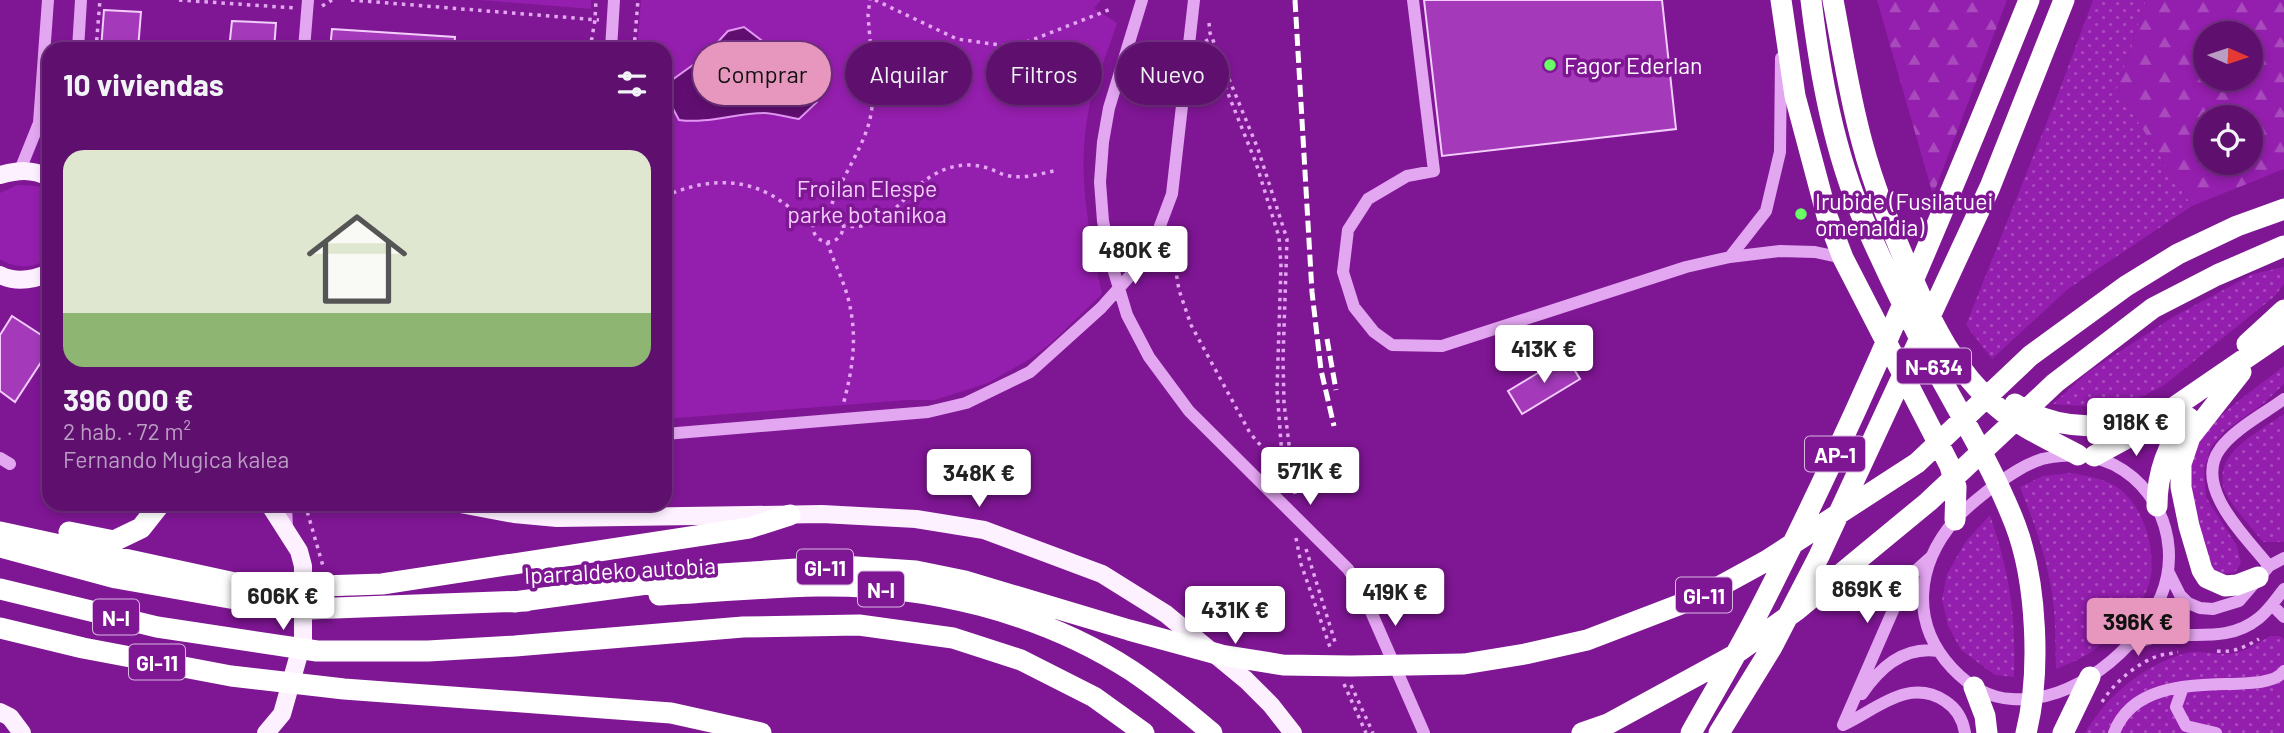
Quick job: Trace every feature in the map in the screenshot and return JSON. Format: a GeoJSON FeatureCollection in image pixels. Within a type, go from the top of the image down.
{"type":"FeatureCollection","features":[{"type":"Feature","properties":{"kind":"highway","name":"N-634"},"geometry":{"type":"LineString","coordinates":[[1811,0],[1836,138],[1863,217],[1912,325],[1991,471],[2016,527],[2024,554],[2034,625],[2034,684],[2026,733]]}},
{"type":"Feature","properties":{"kind":"highway"},"geometry":{"type":"LineString","coordinates":[[1833,0],[1862,142],[1891,229],[1924,306],[1950,351],[1970,380],[2010,416],[2086,456],[2138,432],[2284,333]]}},
{"type":"Feature","properties":{"kind":"highway","name":"AP-1"},"geometry":{"type":"LineString","coordinates":[[1691,733],[1762,606],[1865,390],[1962,167],[2029,0]]}},
{"type":"Feature","properties":{"kind":"highway","name":"AP-1"},"geometry":{"type":"LineString","coordinates":[[1719,733],[1772,647],[1819,556],[1990,187],[2064,0]]}},
{"type":"Feature","properties":{"kind":"highway"},"geometry":{"type":"LineString","coordinates":[[1782,7],[1795,96],[1827,216],[1843,258],[1950,466],[1956,487],[1955,520]]}},
{"type":"Feature","properties":{"kind":"highway","name":"GI-11"},"geometry":{"type":"LineString","coordinates":[[514,602],[721,574],[842,566],[916,571],[965,581],[1221,655],[1283,665],[1464,664],[1525,654],[1587,640],[1702,596],[1766,561],[1917,463],[2030,356],[2126,286],[2178,254],[2237,226],[2284,209]]}},
{"type":"Feature","properties":{"kind":"highway"},"geometry":{"type":"LineString","coordinates":[[1582,733],[1608,724],[1731,657],[1797,610],[1928,502],[2055,383],[2153,308],[2217,275],[2284,246]]}},
{"type":"Feature","properties":{"kind":"highway"},"geometry":{"type":"LineString","coordinates":[[1907,266],[1970,362],[2011,401],[2032,414],[2060,423],[2096,427],[2122,424],[2164,412]]}},
{"type":"Feature","properties":{"kind":"highway"},"geometry":{"type":"LineString","coordinates":[[2203,387],[2284,310]]}},
{"type":"Feature","properties":{"kind":"highway"},"geometry":{"type":"LineString","coordinates":[[2157,506],[2160,470],[2177,433],[2189,418],[2284,333]]}},
{"type":"Feature","properties":{"kind":"highway"},"geometry":{"type":"LineString","coordinates":[[2241,372],[2190,437],[2181,464],[2181,487],[2189,526],[2202,570],[2207,578],[2225,586],[2236,585],[2263,572]]}},
{"type":"Feature","properties":{"kind":"highway"},"geometry":{"type":"LineString","coordinates":[[0,519],[114,541],[141,528],[154,511]]}},
{"type":"Feature","properties":{"kind":"highway"},"geometry":{"type":"LineString","coordinates":[[0,531],[235,591],[382,584],[749,528],[790,514]]}},
{"type":"Feature","properties":{"kind":"highway","name":"Iparraldeko autobia"},"geometry":{"type":"LineString","coordinates":[[0,547],[116,578],[235,591],[308,609],[514,602],[819,586],[865,587],[959,600],[1053,630],[1092,649],[1169,697],[1212,733]]}},
{"type":"Feature","properties":{"kind":"highway","name":"N-I"},"geometry":{"type":"LineString","coordinates":[[0,589],[157,627],[317,651],[385,652],[515,646],[743,627],[859,625],[953,638],[1021,660],[1094,696],[1144,733]]}},
{"type":"Feature","properties":{"kind":"highway","name":"GI-11"},"geometry":{"type":"LineString","coordinates":[[0,628],[83,648],[231,676],[382,692],[671,713],[761,733]]}},
{"type":"Feature","properties":{"kind":"highway"},"geometry":{"type":"LineString","coordinates":[[0,640],[47,650],[83,648]]}},
{"type":"Feature","properties":{"kind":"highway"},"geometry":{"type":"LineString","coordinates":[[2063,733],[2090,677]]}},
{"type":"Feature","properties":{"kind":"highway"},"geometry":{"type":"LineString","coordinates":[[1974,687],[1985,716],[1987,733]]}},
{"type":"Feature","properties":{"kind":"main road"},"geometry":{"type":"LineString","coordinates":[[0,175],[20,170],[42,174]]}},
{"type":"Feature","properties":{"kind":"main road"},"geometry":{"type":"LineString","coordinates":[[0,275],[7,278],[42,280]]}},
{"type":"Feature","properties":{"kind":"main road"},"geometry":{"type":"LineString","coordinates":[[266,733],[282,714],[303,640],[303,566],[299,551],[274,511]]}},
{"type":"Feature","properties":{"kind":"main road"},"geometry":{"type":"LineString","coordinates":[[498,511],[557,517],[822,514],[916,519],[984,530],[1102,574],[1166,614],[1236,672],[1271,705],[1293,733]]}},
{"type":"Feature","properties":{"kind":"main road"},"geometry":{"type":"LineString","coordinates":[[0,712],[9,717],[22,733]]}},
{"type":"Feature","properties":{"kind":"street"},"geometry":{"type":"LineString","coordinates":[[45,42],[48,0]]}},
{"type":"Feature","properties":{"kind":"street"},"geometry":{"type":"LineString","coordinates":[[78,42],[81,0]]}},
{"type":"Feature","properties":{"kind":"street"},"geometry":{"type":"LineString","coordinates":[[612,42],[614,0]]}},
{"type":"Feature","properties":{"kind":"street"},"geometry":{"type":"LineString","coordinates":[[1142,0],[1115,85],[1103,142],[1100,182],[1112,265],[1127,315],[1149,357],[1189,411],[1348,569],[1362,591],[1424,733]]}},
{"type":"Feature","properties":{"kind":"street"},"geometry":{"type":"LineString","coordinates":[[672,433],[928,412],[976,398],[1030,372],[1092,318],[1137,268],[1154,242],[1166,215],[1176,165],[1194,0]]}},
{"type":"Feature","properties":{"kind":"street"},"geometry":{"type":"LineString","coordinates":[[1413,0],[1434,171],[1407,176],[1368,199],[1348,230],[1343,272],[1354,307],[1374,332],[1392,345],[1442,346],[1686,267],[1730,257],[1780,251],[1815,252],[1843,258]]}},
{"type":"Feature","properties":{"kind":"street"},"geometry":{"type":"LineString","coordinates":[[304,42],[307,4]]}},
{"type":"Feature","properties":{"kind":"street"},"geometry":{"type":"LineString","coordinates":[[1730,257],[1766,211],[1780,152],[1782,7]]}},
{"type":"Feature","properties":{"kind":"street"},"geometry":{"type":"LineString","coordinates":[[20,170],[39,123],[42,82]]}},
{"type":"Feature","properties":{"kind":"street"},"geometry":{"type":"LineString","coordinates":[[2263,572],[2221,505],[2212,476],[2213,461],[2220,448],[2232,437],[2284,399]]}},
{"type":"Feature","properties":{"kind":"street"},"geometry":{"type":"LineString","coordinates":[[2059,456],[2086,456],[2114,464],[2133,475],[2157,506],[2165,528],[2168,551],[2168,571],[2161,596],[2148,619],[2127,645],[2090,677],[2052,694],[2025,699],[2010,699],[1984,693],[1957,673],[1938,651],[1924,619],[1923,587],[1934,554],[1955,520],[2019,469],[2059,456]]}},
{"type":"Feature","properties":{"kind":"street"},"geometry":{"type":"LineString","coordinates":[[286,511],[287,529]]}},
{"type":"Feature","properties":{"kind":"street"},"geometry":{"type":"LineString","coordinates":[[1840,729],[1901,592],[1912,574],[1934,554]]}},
{"type":"Feature","properties":{"kind":"street"},"geometry":{"type":"LineString","coordinates":[[2168,571],[2188,603],[2213,609],[2239,601],[2263,572],[2284,558]]}},
{"type":"Feature","properties":{"kind":"street"},"geometry":{"type":"LineString","coordinates":[[2127,645],[2167,635],[2214,636],[2231,633],[2260,618],[2284,589]]}},
{"type":"Feature","properties":{"kind":"street"},"geometry":{"type":"LineString","coordinates":[[2272,605],[2284,617]]}},
{"type":"Feature","properties":{"kind":"street"},"geometry":{"type":"LineString","coordinates":[[1840,729],[1870,683],[1886,666],[1915,650],[1938,651]]}},
{"type":"Feature","properties":{"kind":"street"},"geometry":{"type":"LineString","coordinates":[[2114,733],[2117,724],[2136,703],[2162,691],[2183,687],[2266,682],[2280,677],[2284,671]]}},
{"type":"Feature","properties":{"kind":"street"},"geometry":{"type":"LineString","coordinates":[[2183,687],[2176,708],[2186,726],[2216,733]]}},
{"type":"Feature","properties":{"kind":"street"},"geometry":{"type":"LineString","coordinates":[[1840,729],[1898,695],[1924,692],[1950,704],[1960,716],[1965,733]]}},
{"type":"Feature","properties":{"kind":"path"},"geometry":{"type":"LineString","coordinates":[[97,42],[100,0]]}},
{"type":"Feature","properties":{"kind":"path"},"geometry":{"type":"LineString","coordinates":[[179,0],[307,4]]}},
{"type":"Feature","properties":{"kind":"path"},"geometry":{"type":"LineString","coordinates":[[351,0],[636,24]]}},
{"type":"Feature","properties":{"kind":"path"},"geometry":{"type":"LineString","coordinates":[[463,9],[464,0]]}},
{"type":"Feature","properties":{"kind":"path"},"geometry":{"type":"LineString","coordinates":[[591,42],[596,0]]}},
{"type":"Feature","properties":{"kind":"path"},"geometry":{"type":"LineString","coordinates":[[635,42],[638,0]]}},
{"type":"Feature","properties":{"kind":"path"},"geometry":{"type":"LineString","coordinates":[[829,212],[862,143],[869,121],[872,104],[868,14],[873,0],[957,39],[1014,47],[1111,9]]}},
{"type":"Feature","properties":{"kind":"path"},"geometry":{"type":"LineString","coordinates":[[1209,18],[1210,33],[1258,149],[1287,239],[1284,403],[1287,443],[1296,496]]}},
{"type":"Feature","properties":{"kind":"path"},"geometry":{"type":"LineString","coordinates":[[1202,27],[1256,163],[1279,237],[1281,266],[1277,390],[1284,483]]}},
{"type":"Feature","properties":{"kind":"path"},"geometry":{"type":"LineString","coordinates":[[842,226],[856,228],[885,217],[923,182],[951,167],[985,167],[1009,176],[1058,170]]}},
{"type":"Feature","properties":{"kind":"path"},"geometry":{"type":"LineString","coordinates":[[672,194],[699,184],[724,182],[747,185],[768,193],[814,223]]}},
{"type":"Feature","properties":{"kind":"path"},"geometry":{"type":"LineString","coordinates":[[829,212],[838,217],[842,226],[840,235],[827,242],[818,238],[814,223],[820,215],[829,212]]}},
{"type":"Feature","properties":{"kind":"path"},"geometry":{"type":"LineString","coordinates":[[1166,215],[1179,290],[1191,325],[1250,433],[1282,470]]}},
{"type":"Feature","properties":{"kind":"path"},"geometry":{"type":"LineString","coordinates":[[827,242],[848,297],[852,325],[853,370],[842,411]]}},
{"type":"Feature","properties":{"kind":"path"},"geometry":{"type":"LineString","coordinates":[[1296,537],[1301,564],[1331,649]]}},
{"type":"Feature","properties":{"kind":"path"},"geometry":{"type":"LineString","coordinates":[[1304,543],[1308,563],[1339,654]]}},
{"type":"Feature","properties":{"kind":"path"},"geometry":{"type":"LineString","coordinates":[[2206,650],[2226,652],[2240,649],[2262,637]]}},
{"type":"Feature","properties":{"kind":"path"},"geometry":{"type":"LineString","coordinates":[[2101,703],[2107,693],[2126,676],[2155,657],[2187,651]]}},
{"type":"Feature","properties":{"kind":"path"},"geometry":{"type":"LineString","coordinates":[[1349,678],[1373,733]]}},
{"type":"Feature","properties":{"kind":"path"},"geometry":{"type":"LineString","coordinates":[[1343,680],[1366,733]]}},
{"type":"Feature","properties":{"kind":"green space"},"geometry":{"type":"Polygon","coordinates":[[[479,0],[591,0],[591,9],[479,0]]]}},
{"type":"Feature","properties":{"kind":"green space","name":"Froilan Elespe parke botanikoa"},"geometry":{"type":"Polygon","coordinates":[[[641,0],[1101,0],[1094,8],[1117,23],[1102,66],[1102,42],[986,42],[986,105],[1090,105],[1084,149],[1085,197],[1102,294],[1050,344],[1030,359],[988,383],[935,400],[672,418],[672,42],[638,42],[641,0]]]}},
{"type":"Feature","properties":{"kind":"green space"},"geometry":{"type":"Polygon","coordinates":[[[1877,0],[2007,0],[1933,195],[1877,0]]]}},
{"type":"Feature","properties":{"kind":"green space"},"geometry":{"type":"Polygon","coordinates":[[[2093,0],[2146,0],[2117,89],[2192,206],[2068,289],[1992,359],[1966,325],[2093,0]]]}},
{"type":"Feature","properties":{"kind":"green space"},"geometry":{"type":"Polygon","coordinates":[[[2146,0],[2284,0],[2284,169],[2192,206],[2117,89],[2146,0]]]}},
{"type":"Feature","properties":{"kind":"green space"},"geometry":{"type":"Polygon","coordinates":[[[17,185],[42,189],[42,262],[24,266],[12,265],[0,259],[0,193],[17,185]]]}},
{"type":"Feature","properties":{"kind":"green space"},"geometry":{"type":"Polygon","coordinates":[[[2284,267],[2284,284],[2275,296],[2163,386],[2130,402],[2095,407],[2053,404],[2088,372],[2173,317],[2253,274],[2284,267]]]}},
{"type":"Feature","properties":{"kind":"green space"},"geometry":{"type":"Polygon","coordinates":[[[2284,366],[2284,384],[2264,403],[2225,431],[2211,447],[2204,470],[2206,497],[2237,546],[2241,563],[2235,572],[2222,574],[2213,569],[2192,503],[2191,469],[2195,452],[2202,437],[2217,419],[2284,366]]]}},
{"type":"Feature","properties":{"kind":"green space"},"geometry":{"type":"Polygon","coordinates":[[[2284,414],[2284,542],[2263,542],[2230,501],[2222,476],[2225,464],[2241,444],[2284,414]]]}},
{"type":"Feature","properties":{"kind":"green space"},"geometry":{"type":"Polygon","coordinates":[[[2071,473],[2106,481],[2127,496],[2143,522],[2152,567],[2145,594],[2119,629],[2082,658],[2056,669],[2054,607],[2048,574],[2038,536],[2020,487],[2043,476],[2071,473]]]}},
{"type":"Feature","properties":{"kind":"green space"},"geometry":{"type":"Polygon","coordinates":[[[1990,515],[2010,595],[2014,677],[1995,675],[1961,650],[1948,626],[1942,599],[1947,574],[1966,541],[1990,515]]]}},
{"type":"Feature","properties":{"kind":"green space"},"geometry":{"type":"Polygon","coordinates":[[[2270,636],[2284,639],[2284,733],[2085,733],[2116,694],[2156,665],[2191,652],[2237,652],[2270,636]]]}},
{"type":"Feature","properties":{"kind":"shaded area"},"geometry":{"type":"Polygon","coordinates":[[[744,27],[764,42],[718,42],[728,31],[744,27]]]}},
{"type":"Feature","properties":{"kind":"shaded area"},"geometry":{"type":"Polygon","coordinates":[[[693,65],[693,105],[814,105],[799,119],[765,113],[701,121],[679,120],[672,107],[672,80],[693,65]]]}},
{"type":"Feature","properties":{"kind":"building","name":"Fagor Ederlan"},"geometry":{"type":"Polygon","coordinates":[[[1424,0],[1662,0],[1676,129],[1442,156],[1424,0]]]}},
{"type":"Feature","properties":{"kind":"building"},"geometry":{"type":"Polygon","coordinates":[[[104,10],[141,12],[139,42],[102,42],[104,10]]]}},
{"type":"Feature","properties":{"kind":"building"},"geometry":{"type":"Polygon","coordinates":[[[232,21],[276,23],[275,42],[230,42],[232,21]]]}},
{"type":"Feature","properties":{"kind":"building"},"geometry":{"type":"Polygon","coordinates":[[[332,29],[455,37],[455,42],[331,42],[332,29]]]}},
{"type":"Feature","properties":{"kind":"building"},"geometry":{"type":"Polygon","coordinates":[[[12,316],[42,335],[42,361],[15,402],[0,391],[0,335],[12,316]]]}},
{"type":"Feature","properties":{"kind":"building"},"geometry":{"type":"Polygon","coordinates":[[[1566,356],[1580,379],[1522,414],[1508,391],[1566,356]]]}},
{"type":"Feature","properties":{"kind":"railway"},"geometry":{"type":"LineString","coordinates":[[1295,0],[1312,292],[1321,370],[1334,426]]}},
{"type":"Feature","properties":{"kind":"railway"},"geometry":{"type":"LineString","coordinates":[[1327,339],[1336,390]]}},
{"type":"Feature","properties":{"kind":"place","name":"Fagor Ederlan"},"geometry":{"type":"Point","coordinates":[1550,65]}},
{"type":"Feature","properties":{"kind":"place","name":"Irubide (Fusilatuei omenaldia)"},"geometry":{"type":"Point","coordinates":[1801,214]}}]}
